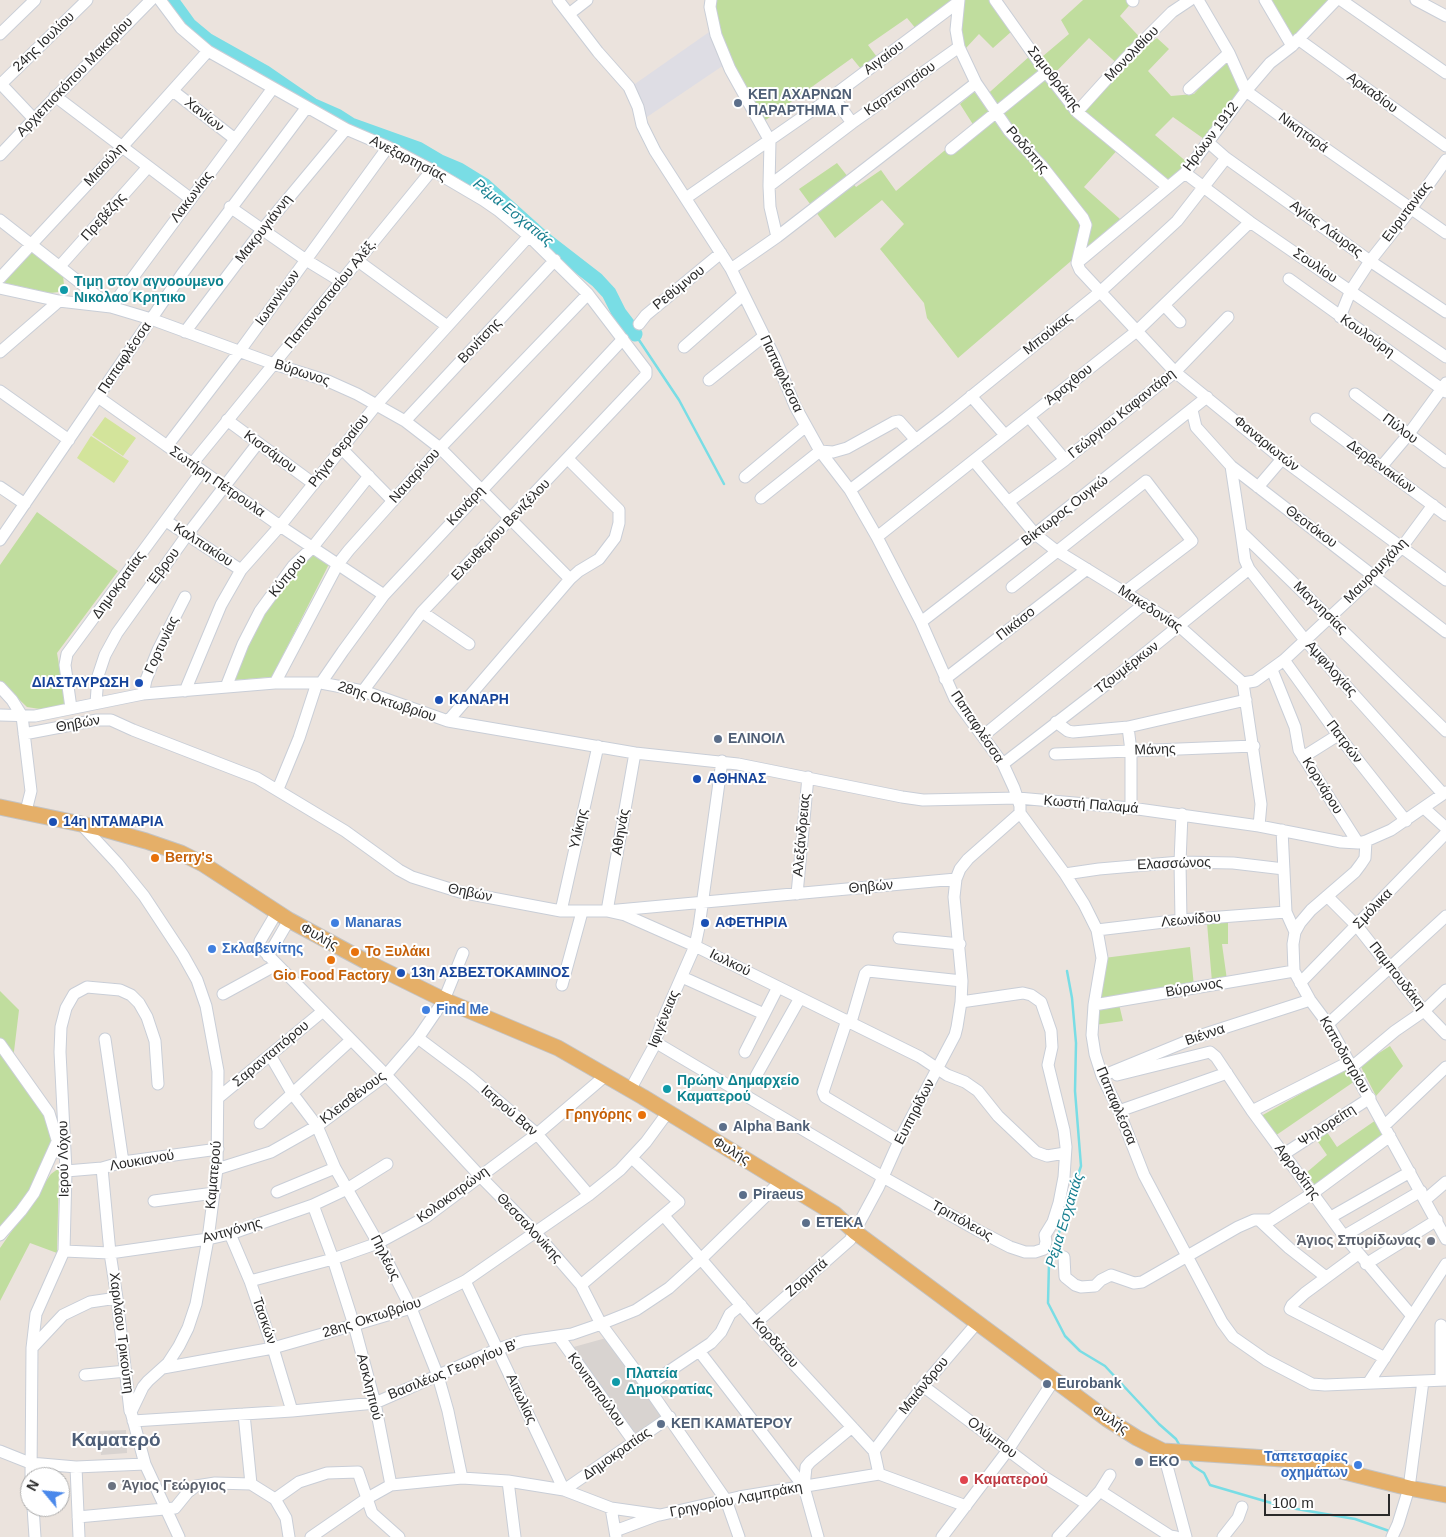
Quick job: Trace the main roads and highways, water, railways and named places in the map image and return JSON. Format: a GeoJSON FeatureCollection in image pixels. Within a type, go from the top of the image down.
{"type":"FeatureCollection","features":[{"type":"Feature","properties":{"kind":"main road","name":"Φυλής"},"geometry":{"type":"LineString","coordinates":[[0,807],[80,823],[146,841],[190,857],[283,916],[365,961],[444,1000],[558,1048],[668,1112],[835,1214],[855,1232],[1107,1419],[1137,1438],[1163,1451],[1297,1460],[1409,1488],[1446,1495]]}},
{"type":"Feature","properties":{"kind":"waterway","name":"Ρέμα Εσχατιάς"},"geometry":{"type":"LineString","coordinates":[[171,0],[189,25],[207,40],[264,72],[312,105],[337,116],[351,125],[418,149],[485,186],[544,239],[597,280],[609,293],[619,313],[635,334]]}},
{"type":"Feature","properties":{"kind":"waterway","name":"Ρέμα Εσχατιάς"},"geometry":{"type":"LineString","coordinates":[[635,334],[679,400],[724,484]]}},
{"type":"Feature","properties":{"kind":"waterway","name":"Ρέμα Εσχατιάς"},"geometry":{"type":"LineString","coordinates":[[1067,971],[1072,998],[1076,1043],[1075,1091],[1081,1166],[1049,1263],[1048,1303],[1065,1336],[1080,1351],[1105,1366],[1159,1424],[1176,1439],[1180,1446]]}},
{"type":"Feature","properties":{"kind":"waterway","name":"Ρέμα Εσχατιάς"},"geometry":{"type":"LineString","coordinates":[[1190,1461],[1193,1466],[1204,1473],[1210,1485],[1285,1507],[1355,1519],[1392,1532]]}},
{"type":"Feature","properties":{"kind":"place","name":"ΚΕΠ ΑΧΑΡΝΩΝ ΠΑΡΑΡΤΗΜΑ Γ"},"geometry":{"type":"Point","coordinates":[738,103]}},
{"type":"Feature","properties":{"kind":"place","name":"Τιμη στον αγνοουμενο Νικολαο Κρητικο"},"geometry":{"type":"Point","coordinates":[64,290]}},
{"type":"Feature","properties":{"kind":"place","name":"ΔΙΑΣΤΑΥΡΩΣΗ"},"geometry":{"type":"Point","coordinates":[139,683]}},
{"type":"Feature","properties":{"kind":"place","name":"ΚΑΝΑΡΗ"},"geometry":{"type":"Point","coordinates":[439,700]}},
{"type":"Feature","properties":{"kind":"place","name":"ΕΛΙΝΟΙΛ"},"geometry":{"type":"Point","coordinates":[718,739]}},
{"type":"Feature","properties":{"kind":"place","name":"ΑΘΗΝΑΣ"},"geometry":{"type":"Point","coordinates":[697,779]}},
{"type":"Feature","properties":{"kind":"place","name":"14η ΝΤΑΜΑΡΙΑ"},"geometry":{"type":"Point","coordinates":[53,822]}},
{"type":"Feature","properties":{"kind":"place","name":"Berry's"},"geometry":{"type":"Point","coordinates":[155,858]}},
{"type":"Feature","properties":{"kind":"place","name":"Manaras"},"geometry":{"type":"Point","coordinates":[335,923]}},
{"type":"Feature","properties":{"kind":"place","name":"ΑΦΕΤΗΡΙΑ"},"geometry":{"type":"Point","coordinates":[705,923]}},
{"type":"Feature","properties":{"kind":"place","name":"Σκλαβενίτης"},"geometry":{"type":"Point","coordinates":[212,949]}},
{"type":"Feature","properties":{"kind":"place","name":"Το Ξυλάκι"},"geometry":{"type":"Point","coordinates":[355,952]}},
{"type":"Feature","properties":{"kind":"place","name":"Gio Food Factory"},"geometry":{"type":"Point","coordinates":[331,960]}},
{"type":"Feature","properties":{"kind":"place","name":"13η ΑΣΒΕΣΤΟΚΑΜΙΝΟΣ"},"geometry":{"type":"Point","coordinates":[401,973]}},
{"type":"Feature","properties":{"kind":"place","name":"Find Me"},"geometry":{"type":"Point","coordinates":[426,1010]}},
{"type":"Feature","properties":{"kind":"place","name":"Πρώην Δημαρχείο Καματερού"},"geometry":{"type":"Point","coordinates":[667,1089]}},
{"type":"Feature","properties":{"kind":"place","name":"Γρηγόρης"},"geometry":{"type":"Point","coordinates":[642,1115]}},
{"type":"Feature","properties":{"kind":"place","name":"Alpha Bank"},"geometry":{"type":"Point","coordinates":[723,1127]}},
{"type":"Feature","properties":{"kind":"place","name":"Piraeus"},"geometry":{"type":"Point","coordinates":[743,1195]}},
{"type":"Feature","properties":{"kind":"place","name":"ΕΤΕΚΑ"},"geometry":{"type":"Point","coordinates":[806,1223]}},
{"type":"Feature","properties":{"kind":"place","name":"Άγιος Σπυρίδωνας"},"geometry":{"type":"Point","coordinates":[1431,1241]}},
{"type":"Feature","properties":{"kind":"place","name":"Πλατεία Δημοκρατίας"},"geometry":{"type":"Point","coordinates":[616,1382]}},
{"type":"Feature","properties":{"kind":"place","name":"Eurobank"},"geometry":{"type":"Point","coordinates":[1047,1384]}},
{"type":"Feature","properties":{"kind":"place","name":"ΚΕΠ ΚΑΜΑΤΕΡΟΥ"},"geometry":{"type":"Point","coordinates":[661,1424]}},
{"type":"Feature","properties":{"kind":"place","name":"EKO"},"geometry":{"type":"Point","coordinates":[1139,1462]}},
{"type":"Feature","properties":{"kind":"place","name":"Ταπετσαρίες οχημάτων"},"geometry":{"type":"Point","coordinates":[1358,1465]}},
{"type":"Feature","properties":{"kind":"place","name":"Καματερού"},"geometry":{"type":"Point","coordinates":[964,1480]}},
{"type":"Feature","properties":{"kind":"place","name":"Άγιος Γεώργιος"},"geometry":{"type":"Point","coordinates":[112,1486]}},
{"type":"Feature","properties":{"kind":"district","name":"Καματερό"},"geometry":{"type":"Point","coordinates":[116,1441]}}]}
